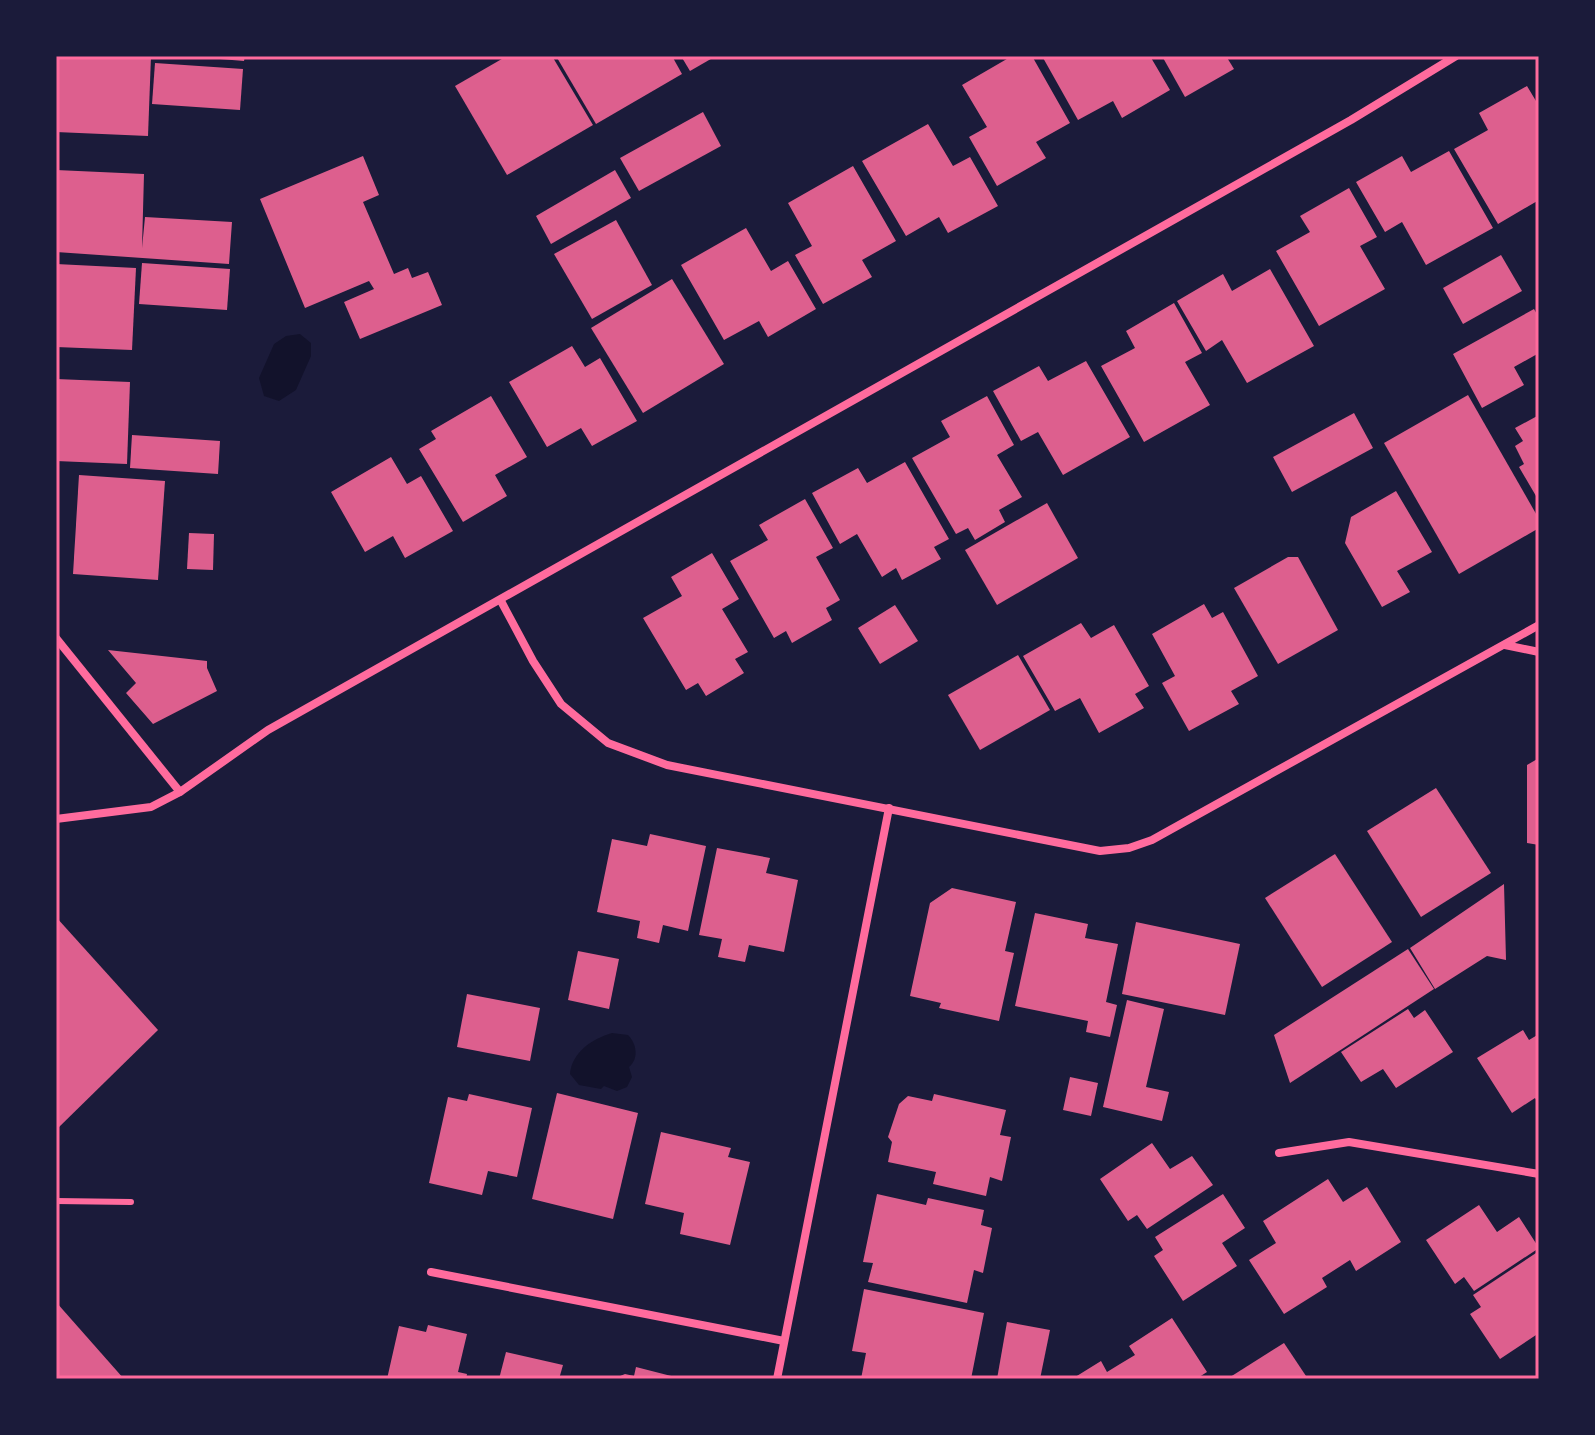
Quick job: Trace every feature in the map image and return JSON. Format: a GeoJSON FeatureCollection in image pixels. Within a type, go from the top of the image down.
{"type":"FeatureCollection","features":[{"type":"Feature","properties":{"kind":"street"},"geometry":{"type":"LineString","coordinates":[[56,819],[151,807],[180,792],[268,730],[1351,120],[1456,56]]}},
{"type":"Feature","properties":{"kind":"street"},"geometry":{"type":"LineString","coordinates":[[501,601],[533,661],[561,704],[608,743],[667,765],[1100,851],[1129,848],[1152,840],[1215,808],[1539,625]]}},
{"type":"Feature","properties":{"kind":"street"},"geometry":{"type":"LineString","coordinates":[[56,638],[180,792]]}},
{"type":"Feature","properties":{"kind":"street"},"geometry":{"type":"LineString","coordinates":[[1505,645],[1539,652]]}},
{"type":"Feature","properties":{"kind":"street"},"geometry":{"type":"LineString","coordinates":[[777,1379],[889,808]]}},
{"type":"Feature","properties":{"kind":"street"},"geometry":{"type":"LineString","coordinates":[[1279,1153],[1349,1142],[1539,1174]]}},
{"type":"Feature","properties":{"kind":"street"},"geometry":{"type":"LineString","coordinates":[[431,1272],[784,1341]]}},
{"type":"Feature","properties":{"kind":"lane"},"geometry":{"type":"LineString","coordinates":[[56,1201],[131,1202]]}},
{"type":"Feature","properties":{"kind":"shaded area"},"geometry":{"type":"Polygon","coordinates":[[[300,334],[311,343],[311,356],[296,390],[279,401],[264,396],[259,378],[274,344],[286,336],[300,334]]]}},
{"type":"Feature","properties":{"kind":"shaded area"},"geometry":{"type":"Polygon","coordinates":[[[612,1033],[628,1035],[635,1047],[634,1060],[629,1067],[632,1077],[627,1087],[617,1091],[604,1086],[601,1089],[579,1085],[570,1074],[575,1059],[590,1043],[612,1033]]]}},
{"type":"Feature","properties":{"kind":"building"},"geometry":{"type":"Polygon","coordinates":[[[57,56],[151,56],[148,136],[56,132],[57,56]]]}},
{"type":"Feature","properties":{"kind":"building"},"geometry":{"type":"Polygon","coordinates":[[[208,56],[245,56],[244,61],[208,56]]]}},
{"type":"Feature","properties":{"kind":"building"},"geometry":{"type":"Polygon","coordinates":[[[507,56],[552,56],[593,125],[507,175],[455,86],[507,56]]]}},
{"type":"Feature","properties":{"kind":"building"},"geometry":{"type":"Polygon","coordinates":[[[556,56],[672,56],[682,74],[596,124],[556,56]]]}},
{"type":"Feature","properties":{"kind":"building"},"geometry":{"type":"Polygon","coordinates":[[[681,56],[716,56],[690,71],[681,56]]]}},
{"type":"Feature","properties":{"kind":"building"},"geometry":{"type":"Polygon","coordinates":[[[1012,56],[1032,56],[1070,123],[1036,142],[1046,158],[997,186],[969,137],[987,127],[962,85],[1012,56]]]}},
{"type":"Feature","properties":{"kind":"building"},"geometry":{"type":"Polygon","coordinates":[[[1042,56],[1150,56],[1170,90],[1122,118],[1113,101],[1078,120],[1042,56]]]}},
{"type":"Feature","properties":{"kind":"building"},"geometry":{"type":"Polygon","coordinates":[[[1162,56],[1226,56],[1234,69],[1185,97],[1162,56]]]}},
{"type":"Feature","properties":{"kind":"building"},"geometry":{"type":"Polygon","coordinates":[[[155,63],[243,69],[240,110],[152,104],[155,63]]]}},
{"type":"Feature","properties":{"kind":"building"},"geometry":{"type":"Polygon","coordinates":[[[1527,86],[1539,106],[1539,200],[1498,224],[1454,149],[1488,130],[1479,113],[1527,86]]]}},
{"type":"Feature","properties":{"kind":"building"},"geometry":{"type":"Polygon","coordinates":[[[703,112],[721,146],[639,191],[620,158],[703,112]]]}},
{"type":"Feature","properties":{"kind":"building"},"geometry":{"type":"Polygon","coordinates":[[[928,124],[953,166],[970,157],[998,206],[948,233],[939,217],[906,236],[862,161],[928,124]]]}},
{"type":"Feature","properties":{"kind":"building"},"geometry":{"type":"Polygon","coordinates":[[[1449,151],[1493,228],[1426,265],[1402,222],[1385,232],[1356,182],[1402,156],[1411,172],[1449,151]]]}},
{"type":"Feature","properties":{"kind":"building"},"geometry":{"type":"Polygon","coordinates":[[[363,156],[379,195],[363,202],[394,274],[408,268],[412,278],[428,272],[442,305],[360,339],[344,302],[374,289],[369,281],[305,308],[260,199],[363,156]]]}},
{"type":"Feature","properties":{"kind":"building"},"geometry":{"type":"Polygon","coordinates":[[[853,166],[896,241],[862,260],[872,277],[823,304],[795,255],[812,246],[788,203],[853,166]]]}},
{"type":"Feature","properties":{"kind":"building"},"geometry":{"type":"Polygon","coordinates":[[[56,170],[144,174],[142,248],[145,217],[232,222],[229,264],[56,252],[56,170]]]}},
{"type":"Feature","properties":{"kind":"building"},"geometry":{"type":"Polygon","coordinates":[[[615,170],[631,198],[551,244],[536,216],[615,170]]]}},
{"type":"Feature","properties":{"kind":"building"},"geometry":{"type":"Polygon","coordinates":[[[1349,188],[1377,237],[1360,246],[1385,289],[1319,326],[1276,251],[1310,232],[1300,216],[1349,188]]]}},
{"type":"Feature","properties":{"kind":"building"},"geometry":{"type":"Polygon","coordinates":[[[616,220],[652,285],[592,319],[554,254],[616,220]]]}},
{"type":"Feature","properties":{"kind":"building"},"geometry":{"type":"Polygon","coordinates":[[[746,228],[771,271],[788,261],[816,309],[768,337],[759,321],[724,340],[681,265],[746,228]]]}},
{"type":"Feature","properties":{"kind":"building"},"geometry":{"type":"Polygon","coordinates":[[[1501,255],[1522,291],[1463,324],[1443,288],[1501,255]]]}},
{"type":"Feature","properties":{"kind":"building"},"geometry":{"type":"Polygon","coordinates":[[[142,263],[230,269],[227,310],[139,304],[142,263]]]}},
{"type":"Feature","properties":{"kind":"building"},"geometry":{"type":"Polygon","coordinates":[[[56,264],[136,268],[132,350],[56,347],[56,264]]]}},
{"type":"Feature","properties":{"kind":"building"},"geometry":{"type":"Polygon","coordinates":[[[1270,269],[1314,346],[1247,383],[1222,340],[1206,351],[1177,301],[1223,274],[1232,291],[1270,269]]]}},
{"type":"Feature","properties":{"kind":"building"},"geometry":{"type":"Polygon","coordinates":[[[672,279],[724,364],[643,413],[591,328],[672,279]]]}},
{"type":"Feature","properties":{"kind":"building"},"geometry":{"type":"Polygon","coordinates":[[[1174,303],[1202,353],[1185,362],[1210,405],[1144,442],[1101,366],[1135,348],[1126,331],[1174,303]]]}},
{"type":"Feature","properties":{"kind":"building"},"geometry":{"type":"Polygon","coordinates":[[[1534,309],[1539,318],[1539,353],[1514,367],[1524,385],[1482,408],[1453,354],[1534,309]]]}},
{"type":"Feature","properties":{"kind":"building"},"geometry":{"type":"Polygon","coordinates":[[[572,346],[585,367],[600,358],[637,421],[592,446],[581,428],[547,447],[509,382],[572,346]]]}},
{"type":"Feature","properties":{"kind":"building"},"geometry":{"type":"Polygon","coordinates":[[[1086,361],[1130,437],[1063,475],[1038,432],[1021,441],[993,391],[1039,366],[1048,381],[1086,361]]]}},
{"type":"Feature","properties":{"kind":"building"},"geometry":{"type":"Polygon","coordinates":[[[56,379],[130,382],[127,464],[56,461],[56,379]]]}},
{"type":"Feature","properties":{"kind":"building"},"geometry":{"type":"Polygon","coordinates":[[[1468,395],[1539,519],[1539,528],[1459,574],[1384,443],[1468,395]]]}},
{"type":"Feature","properties":{"kind":"building"},"geometry":{"type":"Polygon","coordinates":[[[491,396],[527,457],[495,475],[507,496],[463,522],[419,449],[436,439],[431,431],[491,396]]]}},
{"type":"Feature","properties":{"kind":"building"},"geometry":{"type":"Polygon","coordinates":[[[987,396],[1014,445],[997,455],[1022,497],[999,510],[1005,522],[975,540],[968,528],[956,534],[912,458],[950,437],[941,421],[987,396]]]}},
{"type":"Feature","properties":{"kind":"building"},"geometry":{"type":"Polygon","coordinates":[[[1354,413],[1373,448],[1292,492],[1273,457],[1354,413]]]}},
{"type":"Feature","properties":{"kind":"building"},"geometry":{"type":"Polygon","coordinates":[[[1539,415],[1539,495],[1536,496],[1519,467],[1524,464],[1515,446],[1523,441],[1515,428],[1539,415]]]}},
{"type":"Feature","properties":{"kind":"building"},"geometry":{"type":"Polygon","coordinates":[[[132,435],[220,441],[218,474],[130,468],[132,435]]]}},
{"type":"Feature","properties":{"kind":"building"},"geometry":{"type":"Polygon","coordinates":[[[391,457],[407,484],[421,476],[453,531],[405,558],[393,536],[365,552],[331,492],[391,457]]]}},
{"type":"Feature","properties":{"kind":"building"},"geometry":{"type":"Polygon","coordinates":[[[905,462],[949,539],[934,547],[941,559],[902,580],[896,568],[882,577],[857,534],[840,544],[812,493],[858,468],[867,483],[905,462]]]}},
{"type":"Feature","properties":{"kind":"building"},"geometry":{"type":"Polygon","coordinates":[[[79,475],[165,481],[158,580],[73,574],[79,475]]]}},
{"type":"Feature","properties":{"kind":"building"},"geometry":{"type":"Polygon","coordinates":[[[1396,491],[1432,552],[1397,571],[1410,592],[1382,607],[1345,543],[1351,517],[1396,491]]]}},
{"type":"Feature","properties":{"kind":"building"},"geometry":{"type":"Polygon","coordinates":[[[805,499],[833,548],[816,557],[840,600],[826,608],[832,620],[792,643],[786,631],[774,638],[730,561],[768,540],[759,525],[805,499]]]}},
{"type":"Feature","properties":{"kind":"building"},"geometry":{"type":"Polygon","coordinates":[[[1047,503],[1078,558],[997,605],[965,550],[1047,503]]]}},
{"type":"Feature","properties":{"kind":"building"},"geometry":{"type":"Polygon","coordinates":[[[189,533],[214,534],[213,570],[187,569],[189,533]]]}},
{"type":"Feature","properties":{"kind":"building"},"geometry":{"type":"Polygon","coordinates":[[[712,553],[739,599],[722,609],[748,652],[735,659],[744,673],[706,696],[698,683],[686,690],[643,618],[682,596],[671,577],[712,553]]]}},
{"type":"Feature","properties":{"kind":"building"},"geometry":{"type":"Polygon","coordinates":[[[1288,557],[1298,557],[1338,630],[1278,664],[1234,588],[1288,557]]]}},
{"type":"Feature","properties":{"kind":"building"},"geometry":{"type":"Polygon","coordinates":[[[1204,604],[1212,618],[1223,612],[1258,676],[1231,691],[1239,704],[1189,731],[1162,683],[1175,676],[1152,634],[1204,604]]]}},
{"type":"Feature","properties":{"kind":"building"},"geometry":{"type":"Polygon","coordinates":[[[895,605],[918,641],[880,664],[858,628],[895,605]]]}},
{"type":"Feature","properties":{"kind":"building"},"geometry":{"type":"Polygon","coordinates":[[[1081,623],[1091,638],[1114,625],[1149,686],[1135,694],[1144,708],[1099,733],[1080,698],[1055,711],[1023,656],[1081,623]]]}},
{"type":"Feature","properties":{"kind":"building"},"geometry":{"type":"Polygon","coordinates":[[[108,650],[207,661],[217,691],[153,724],[126,693],[136,683],[108,650]]]}},
{"type":"Feature","properties":{"kind":"building"},"geometry":{"type":"Polygon","coordinates":[[[1018,655],[1050,710],[980,750],[948,695],[1018,655]]]}},
{"type":"Feature","properties":{"kind":"building"},"geometry":{"type":"Polygon","coordinates":[[[1539,758],[1539,845],[1527,843],[1527,765],[1539,758]]]}},
{"type":"Feature","properties":{"kind":"building"},"geometry":{"type":"Polygon","coordinates":[[[1436,788],[1491,873],[1421,917],[1367,831],[1436,788]]]}},
{"type":"Feature","properties":{"kind":"building"},"geometry":{"type":"Polygon","coordinates":[[[650,834],[706,846],[688,931],[663,925],[659,943],[637,938],[640,921],[597,912],[612,839],[647,846],[650,834]]]}},
{"type":"Feature","properties":{"kind":"building"},"geometry":{"type":"Polygon","coordinates":[[[717,848],[770,858],[766,873],[798,880],[784,952],[749,945],[745,962],[718,957],[722,939],[699,935],[717,848]]]}},
{"type":"Feature","properties":{"kind":"building"},"geometry":{"type":"Polygon","coordinates":[[[1335,854],[1392,942],[1322,987],[1265,898],[1335,854]]]}},
{"type":"Feature","properties":{"kind":"building"},"geometry":{"type":"Polygon","coordinates":[[[1504,884],[1506,960],[1487,956],[1435,989],[1410,948],[1504,884]]]}},
{"type":"Feature","properties":{"kind":"building"},"geometry":{"type":"Polygon","coordinates":[[[952,888],[1016,902],[1005,951],[1014,953],[999,1021],[939,1008],[941,1003],[910,996],[930,903],[952,888]]]}},
{"type":"Feature","properties":{"kind":"building"},"geometry":{"type":"Polygon","coordinates":[[[1035,913],[1088,924],[1085,938],[1118,944],[1106,1002],[1117,1005],[1110,1037],[1086,1032],[1088,1021],[1015,1006],[1035,913]]]}},
{"type":"Feature","properties":{"kind":"building"},"geometry":{"type":"Polygon","coordinates":[[[56,917],[158,1030],[56,1130],[56,917]]]}},
{"type":"Feature","properties":{"kind":"building"},"geometry":{"type":"Polygon","coordinates":[[[1136,922],[1240,944],[1225,1015],[1122,994],[1136,922]]]}},
{"type":"Feature","properties":{"kind":"building"},"geometry":{"type":"Polygon","coordinates":[[[1408,949],[1434,989],[1290,1083],[1274,1035],[1408,949]]]}},
{"type":"Feature","properties":{"kind":"building"},"geometry":{"type":"Polygon","coordinates":[[[578,951],[619,959],[609,1009],[568,1000],[578,951]]]}},
{"type":"Feature","properties":{"kind":"building"},"geometry":{"type":"Polygon","coordinates":[[[467,994],[540,1008],[530,1061],[457,1047],[467,994]]]}},
{"type":"Feature","properties":{"kind":"building"},"geometry":{"type":"Polygon","coordinates":[[[1127,1000],[1164,1009],[1146,1087],[1169,1092],[1162,1121],[1103,1107],[1127,1000]]]}},
{"type":"Feature","properties":{"kind":"building"},"geometry":{"type":"Polygon","coordinates":[[[1408,1009],[1414,1018],[1425,1010],[1453,1052],[1396,1088],[1383,1069],[1361,1082],[1341,1052],[1408,1009]]]}},
{"type":"Feature","properties":{"kind":"building"},"geometry":{"type":"Polygon","coordinates":[[[1523,1030],[1529,1040],[1539,1034],[1539,1104],[1535,1098],[1512,1113],[1477,1058],[1523,1030]]]}},
{"type":"Feature","properties":{"kind":"building"},"geometry":{"type":"Polygon","coordinates":[[[1070,1077],[1098,1083],[1091,1116],[1063,1110],[1070,1077]]]}},
{"type":"Feature","properties":{"kind":"building"},"geometry":{"type":"Polygon","coordinates":[[[557,1093],[638,1113],[613,1219],[532,1199],[557,1093]]]}},
{"type":"Feature","properties":{"kind":"building"},"geometry":{"type":"Polygon","coordinates":[[[469,1094],[532,1108],[517,1177],[488,1171],[482,1195],[429,1183],[448,1097],[467,1101],[469,1094]]]}},
{"type":"Feature","properties":{"kind":"building"},"geometry":{"type":"Polygon","coordinates":[[[934,1094],[1006,1110],[1000,1135],[1011,1137],[1002,1181],[990,1177],[986,1196],[933,1184],[936,1172],[888,1162],[892,1142],[888,1137],[899,1104],[908,1096],[932,1101],[934,1094]]]}},
{"type":"Feature","properties":{"kind":"building"},"geometry":{"type":"Polygon","coordinates":[[[661,1132],[731,1148],[728,1157],[750,1162],[730,1245],[680,1234],[684,1213],[645,1204],[661,1132]]]}},
{"type":"Feature","properties":{"kind":"building"},"geometry":{"type":"Polygon","coordinates":[[[1152,1143],[1170,1169],[1192,1156],[1213,1185],[1147,1229],[1137,1215],[1128,1221],[1100,1179],[1152,1143]]]}},
{"type":"Feature","properties":{"kind":"building"},"geometry":{"type":"Polygon","coordinates":[[[1328,1179],[1343,1202],[1367,1187],[1401,1242],[1356,1271],[1350,1260],[1322,1278],[1327,1287],[1284,1314],[1249,1260],[1276,1243],[1263,1221],[1328,1179]]]}},
{"type":"Feature","properties":{"kind":"building"},"geometry":{"type":"Polygon","coordinates":[[[877,1194],[926,1205],[928,1198],[984,1210],[981,1225],[992,1228],[983,1273],[974,1270],[967,1303],[868,1282],[873,1263],[863,1262],[877,1194]]]}},
{"type":"Feature","properties":{"kind":"building"},"geometry":{"type":"Polygon","coordinates":[[[1223,1194],[1245,1228],[1222,1243],[1237,1266],[1183,1301],[1154,1256],[1163,1250],[1155,1237],[1223,1194]]]}},
{"type":"Feature","properties":{"kind":"building"},"geometry":{"type":"Polygon","coordinates":[[[1479,1205],[1497,1232],[1519,1217],[1539,1248],[1474,1291],[1464,1277],[1455,1284],[1426,1240],[1479,1205]]]}},
{"type":"Feature","properties":{"kind":"building"},"geometry":{"type":"Polygon","coordinates":[[[1539,1251],[1539,1333],[1500,1359],[1470,1314],[1481,1307],[1473,1295],[1539,1251]]]}},
{"type":"Feature","properties":{"kind":"building"},"geometry":{"type":"Polygon","coordinates":[[[864,1289],[984,1313],[971,1379],[861,1379],[866,1353],[852,1351],[864,1289]]]}},
{"type":"Feature","properties":{"kind":"building"},"geometry":{"type":"Polygon","coordinates":[[[56,1302],[124,1379],[56,1379],[56,1302]]]}},
{"type":"Feature","properties":{"kind":"building"},"geometry":{"type":"Polygon","coordinates":[[[1172,1318],[1207,1372],[1196,1379],[1072,1379],[1101,1361],[1107,1372],[1135,1355],[1129,1346],[1172,1318]]]}},
{"type":"Feature","properties":{"kind":"building"},"geometry":{"type":"Polygon","coordinates":[[[1007,1322],[1050,1330],[1040,1379],[997,1379],[1007,1322]]]}},
{"type":"Feature","properties":{"kind":"building"},"geometry":{"type":"Polygon","coordinates":[[[428,1325],[467,1334],[458,1372],[467,1374],[466,1379],[387,1379],[399,1326],[426,1332],[428,1325]]]}},
{"type":"Feature","properties":{"kind":"building"},"geometry":{"type":"Polygon","coordinates":[[[1284,1343],[1308,1379],[1227,1379],[1284,1343]]]}},
{"type":"Feature","properties":{"kind":"building"},"geometry":{"type":"Polygon","coordinates":[[[506,1352],[563,1365],[559,1379],[499,1379],[506,1352]]]}},
{"type":"Feature","properties":{"kind":"building"},"geometry":{"type":"Polygon","coordinates":[[[636,1367],[679,1379],[613,1379],[625,1374],[634,1376],[636,1367]]]}}]}
